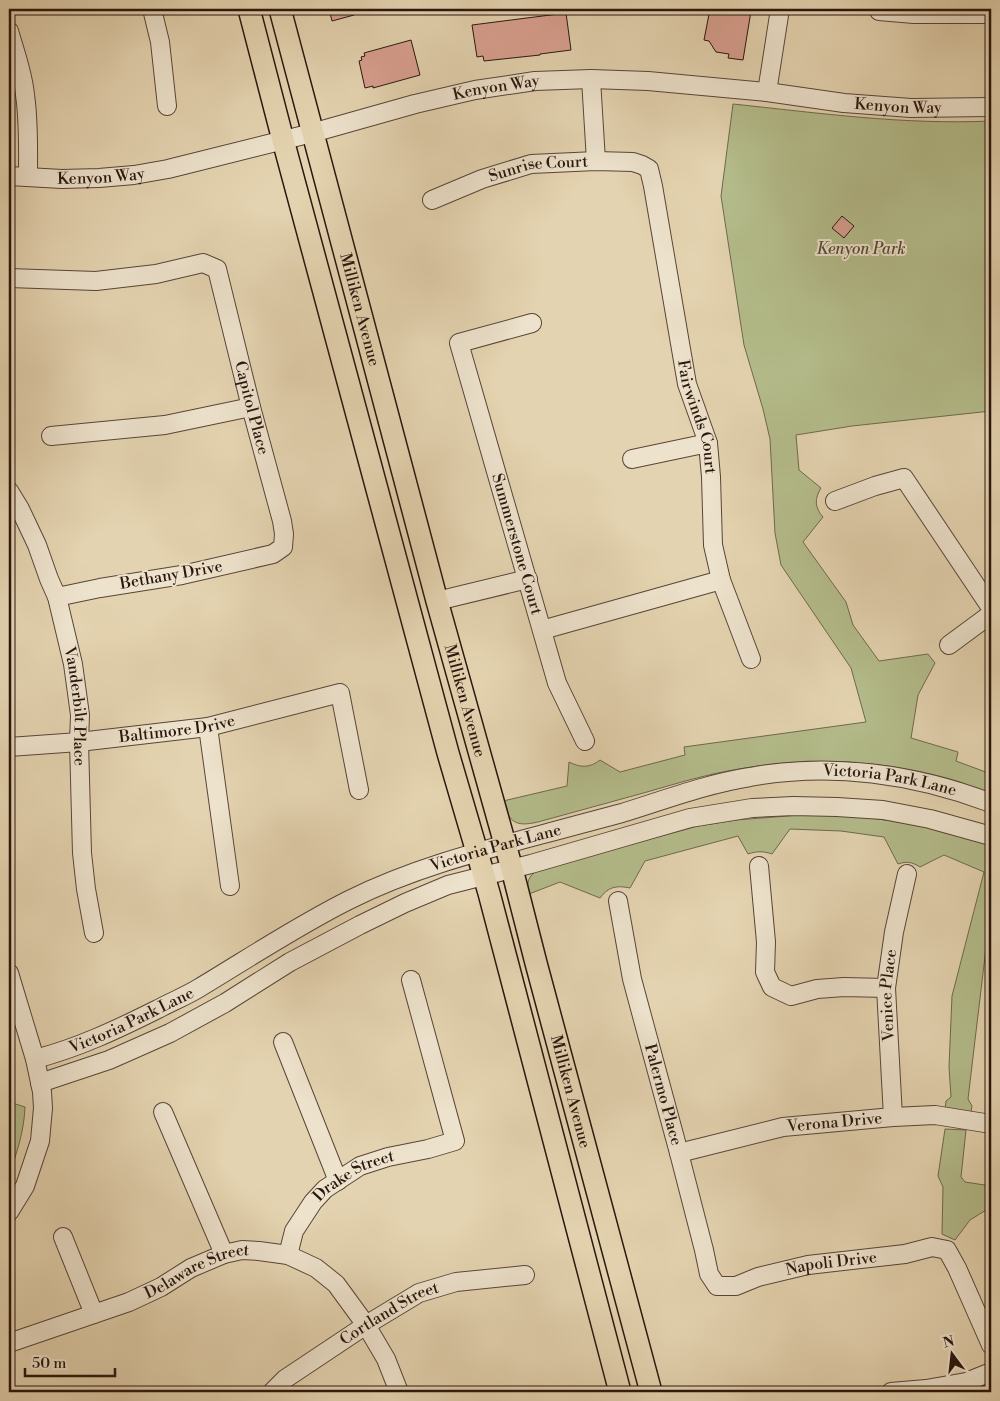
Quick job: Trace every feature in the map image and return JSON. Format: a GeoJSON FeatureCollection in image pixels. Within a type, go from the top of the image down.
{"type":"FeatureCollection","features":[{"type":"Feature","properties":{"kind":"main road","name":"Milliken Avenue"},"geometry":{"type":"LineString","coordinates":[[249,9],[448,753],[478,852],[620,1392]]}},
{"type":"Feature","properties":{"kind":"main road","name":"Milliken Avenue"},"geometry":{"type":"LineString","coordinates":[[280,9],[437,601],[512,868],[652,1392]]}},
{"type":"Feature","properties":{"kind":"street"},"geometry":{"type":"LineString","coordinates":[[152,9],[160,42],[167,106]]}},
{"type":"Feature","properties":{"kind":"street"},"geometry":{"type":"LineString","coordinates":[[767,92],[780,9]]}},
{"type":"Feature","properties":{"kind":"street"},"geometry":{"type":"LineString","coordinates":[[879,11],[914,14],[991,14]]}},
{"type":"Feature","properties":{"kind":"street"},"geometry":{"type":"LineString","coordinates":[[9,31],[25,93],[28,126],[28,177]]}},
{"type":"Feature","properties":{"kind":"street"},"geometry":{"type":"LineString","coordinates":[[590,79],[596,161]]}},
{"type":"Feature","properties":{"kind":"street","name":"Kenyon Way"},"geometry":{"type":"LineString","coordinates":[[9,176],[62,180],[134,175],[168,169],[312,133],[415,104],[476,90],[535,81],[590,79],[648,81],[767,92],[844,103],[911,108],[991,107]]}},
{"type":"Feature","properties":{"kind":"street","name":"Sunrise Court"},"geometry":{"type":"LineString","coordinates":[[432,200],[482,179],[531,164],[596,161],[633,162],[649,169]]}},
{"type":"Feature","properties":{"kind":"street","name":"Fairwinds Court"},"geometry":{"type":"LineString","coordinates":[[649,169],[654,186],[686,384],[708,443],[713,545],[721,580],[751,659]]}},
{"type":"Feature","properties":{"kind":"street","name":"Capitol Place"},"geometry":{"type":"LineString","coordinates":[[9,278],[96,281],[156,274],[203,263],[217,269],[251,407],[282,521],[283,547]]}},
{"type":"Feature","properties":{"kind":"street","name":"Summerstone Court"},"geometry":{"type":"LineString","coordinates":[[532,323],[459,343],[557,683],[585,741]]}},
{"type":"Feature","properties":{"kind":"street"},"geometry":{"type":"LineString","coordinates":[[51,436],[165,425],[251,407]]}},
{"type":"Feature","properties":{"kind":"street"},"geometry":{"type":"LineString","coordinates":[[632,459],[708,443]]}},
{"type":"Feature","properties":{"kind":"street"},"geometry":{"type":"LineString","coordinates":[[834,501],[904,478],[991,608]]}},
{"type":"Feature","properties":{"kind":"street","name":"Vanderbilt Place"},"geometry":{"type":"LineString","coordinates":[[9,491],[37,545],[57,597],[73,664],[80,715],[82,853],[94,933]]}},
{"type":"Feature","properties":{"kind":"street","name":"Bethany Drive"},"geometry":{"type":"LineString","coordinates":[[57,597],[182,575],[273,554],[283,547]]}},
{"type":"Feature","properties":{"kind":"street"},"geometry":{"type":"LineString","coordinates":[[437,601],[528,579]]}},
{"type":"Feature","properties":{"kind":"street"},"geometry":{"type":"LineString","coordinates":[[542,630],[721,580]]}},
{"type":"Feature","properties":{"kind":"street"},"geometry":{"type":"LineString","coordinates":[[949,645],[991,614]]}},
{"type":"Feature","properties":{"kind":"street","name":"Baltimore Drive"},"geometry":{"type":"LineString","coordinates":[[9,747],[79,742],[208,727],[340,693],[359,790]]}},
{"type":"Feature","properties":{"kind":"street"},"geometry":{"type":"LineString","coordinates":[[208,727],[230,886]]}},
{"type":"Feature","properties":{"kind":"street","name":"Victoria Park Lane"},"geometry":{"type":"LineString","coordinates":[[35,1059],[102,1036],[196,990],[272,942],[350,900],[431,866],[621,813],[700,788],[750,776],[798,771],[865,773],[903,777],[937,785],[991,803]]}},
{"type":"Feature","properties":{"kind":"street","name":"Victoria Park Lane"},"geometry":{"type":"LineString","coordinates":[[40,1083],[109,1060],[170,1033],[290,962],[405,903],[448,885],[690,818],[752,808],[793,806],[837,807],[882,810],[930,819],[991,836]]}},
{"type":"Feature","properties":{"kind":"street"},"geometry":{"type":"LineString","coordinates":[[759,866],[766,942],[765,972],[772,987],[791,996],[817,989],[886,988]]}},
{"type":"Feature","properties":{"kind":"street","name":"Venice Place"},"geometry":{"type":"LineString","coordinates":[[893,1117],[886,988],[894,932],[908,874]]}},
{"type":"Feature","properties":{"kind":"street","name":"Palermo Place"},"geometry":{"type":"LineString","coordinates":[[618,901],[632,980],[679,1153],[709,1274],[717,1286]]}},
{"type":"Feature","properties":{"kind":"street"},"geometry":{"type":"LineString","coordinates":[[9,973],[35,1059],[43,1108],[40,1141],[25,1186],[9,1212]]}},
{"type":"Feature","properties":{"kind":"street","name":"Drake Street"},"geometry":{"type":"LineString","coordinates":[[288,1255],[294,1231],[313,1202],[325,1189],[360,1166],[388,1157],[428,1149],[455,1141],[411,980]]}},
{"type":"Feature","properties":{"kind":"street"},"geometry":{"type":"LineString","coordinates":[[283,1042],[338,1181]]}},
{"type":"Feature","properties":{"kind":"street"},"geometry":{"type":"LineString","coordinates":[[163,1112],[224,1254]]}},
{"type":"Feature","properties":{"kind":"street","name":"Verona Drive"},"geometry":{"type":"LineString","coordinates":[[679,1153],[783,1127],[893,1117],[935,1116],[991,1124]]}},
{"type":"Feature","properties":{"kind":"street"},"geometry":{"type":"LineString","coordinates":[[63,1237],[94,1314]]}},
{"type":"Feature","properties":{"kind":"street","name":"Napoli Drive"},"geometry":{"type":"LineString","coordinates":[[717,1286],[736,1286],[758,1277],[808,1265],[906,1254],[932,1247],[947,1250],[957,1268],[991,1345]]}},
{"type":"Feature","properties":{"kind":"street","name":"Delaware Street"},"geometry":{"type":"LineString","coordinates":[[9,1343],[129,1302],[161,1287],[191,1268],[224,1254],[242,1250],[259,1251],[288,1255],[316,1268],[336,1284],[366,1324],[386,1359],[398,1392]]}},
{"type":"Feature","properties":{"kind":"street","name":"Cortland Street"},"geometry":{"type":"LineString","coordinates":[[272,1392],[285,1378],[366,1324],[419,1293],[456,1282],[525,1275]]}},
{"type":"Feature","properties":{"kind":"street"},"geometry":{"type":"LineString","coordinates":[[892,1392],[926,1389],[966,1382],[991,1372]]}},
{"type":"Feature","properties":{"kind":"green space","name":"Kenyon Park"},"geometry":{"type":"Polygon","coordinates":[[[733,104],[894,120],[991,121],[991,411],[852,426],[796,435],[799,470],[821,488],[816,503],[823,517],[803,542],[846,602],[853,625],[879,661],[928,654],[935,663],[918,695],[911,738],[958,752],[956,761],[991,774],[991,795],[960,782],[906,769],[850,762],[794,762],[716,773],[538,822],[524,824],[514,822],[508,814],[503,801],[567,786],[569,762],[585,766],[593,765],[600,760],[620,772],[685,755],[684,747],[866,722],[851,668],[781,565],[775,533],[770,439],[744,345],[721,196],[733,104]]]}},
{"type":"Feature","properties":{"kind":"green space"},"geometry":{"type":"Polygon","coordinates":[[[813,814],[881,819],[947,832],[991,846],[991,906],[968,1099],[972,1106],[971,1112],[945,1109],[946,1101],[951,1097],[949,1067],[952,996],[984,872],[944,855],[920,867],[909,862],[898,864],[884,837],[841,831],[790,829],[772,854],[754,852],[748,854],[738,836],[645,861],[630,888],[613,888],[606,891],[600,898],[560,882],[529,894],[529,880],[538,870],[698,826],[736,820],[813,814]]]}},
{"type":"Feature","properties":{"kind":"green space"},"geometry":{"type":"Polygon","coordinates":[[[9,1102],[25,1107],[22,1133],[9,1175],[9,1102]]]}},
{"type":"Feature","properties":{"kind":"green space"},"geometry":{"type":"Polygon","coordinates":[[[945,1129],[966,1130],[961,1177],[965,1182],[991,1186],[991,1207],[970,1220],[955,1240],[942,1234],[943,1187],[938,1176],[945,1129]]]}},
{"type":"Feature","properties":{"kind":"building"},"geometry":{"type":"Polygon","coordinates":[[[329,9],[352,9],[354,15],[332,21],[329,9]]]}},
{"type":"Feature","properties":{"kind":"building"},"geometry":{"type":"Polygon","coordinates":[[[710,9],[751,11],[743,60],[728,58],[729,54],[716,52],[709,41],[704,40],[710,9]]]}},
{"type":"Feature","properties":{"kind":"building"},"geometry":{"type":"Polygon","coordinates":[[[566,13],[571,50],[484,61],[483,56],[477,57],[472,25],[566,13]]]}},
{"type":"Feature","properties":{"kind":"building"},"geometry":{"type":"Polygon","coordinates":[[[411,40],[420,75],[373,88],[373,86],[365,88],[359,61],[362,60],[361,57],[365,56],[364,53],[411,40]]]}},
{"type":"Feature","properties":{"kind":"building"},"geometry":{"type":"Polygon","coordinates":[[[842,216],[854,226],[844,238],[832,228],[842,216]]]}}]}
